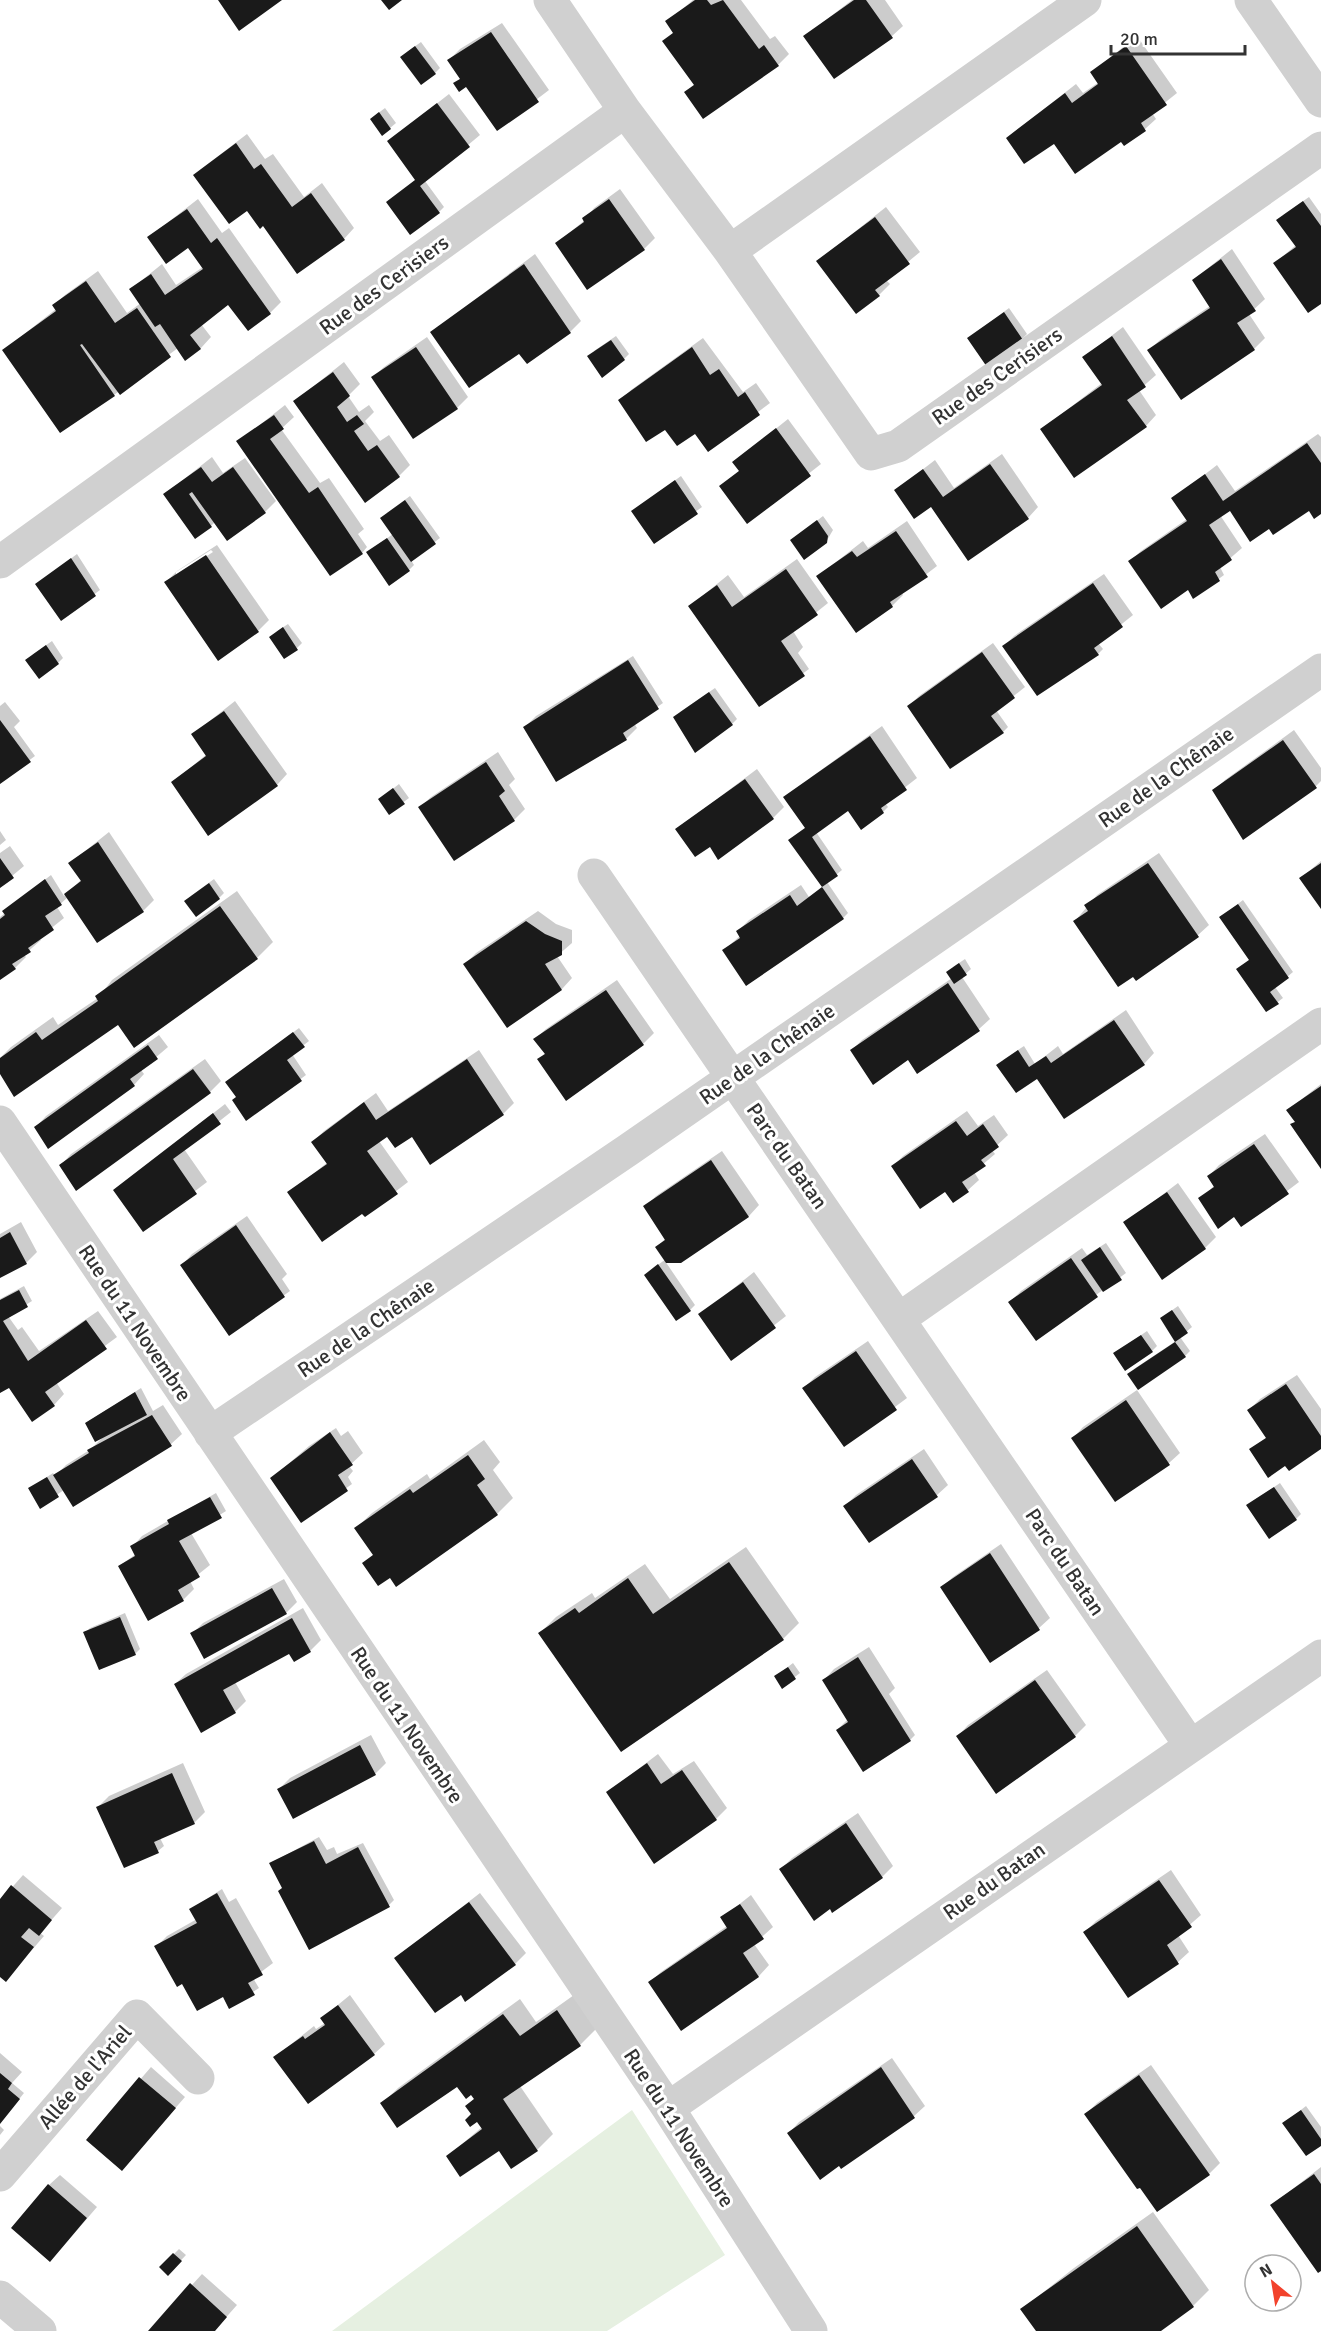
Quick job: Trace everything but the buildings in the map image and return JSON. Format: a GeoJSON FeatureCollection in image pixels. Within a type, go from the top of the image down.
{"type":"FeatureCollection","features":[{"type":"Feature","properties":{"kind":"street"},"geometry":{"type":"LineString","coordinates":[[550,0],[625,111]]}},
{"type":"Feature","properties":{"kind":"street"},"geometry":{"type":"LineString","coordinates":[[730,251],[1085,0]]}},
{"type":"Feature","properties":{"kind":"street"},"geometry":{"type":"LineString","coordinates":[[1251,0],[1321,100]]}},
{"type":"Feature","properties":{"kind":"street","name":"Rue des Cerisiers"},"geometry":{"type":"LineString","coordinates":[[0,561],[625,111],[730,251],[871,454],[898,446],[1321,148]]}},
{"type":"Feature","properties":{"kind":"street","name":"Rue de la Chênaie"},"geometry":{"type":"LineString","coordinates":[[210,1433],[1319,676]]}},
{"type":"Feature","properties":{"kind":"street","name":"Parc du Batan"},"geometry":{"type":"LineString","coordinates":[[594,875],[1190,1745]]}},
{"type":"Feature","properties":{"kind":"street"},"geometry":{"type":"LineString","coordinates":[[899,1319],[1321,1024]]}},
{"type":"Feature","properties":{"kind":"street","name":"Rue du 11 Novembre"},"geometry":{"type":"LineString","coordinates":[[0,1122],[668,2108],[812,2331]]}},
{"type":"Feature","properties":{"kind":"street","name":"Rue du Batan"},"geometry":{"type":"LineString","coordinates":[[668,2108],[1321,1656]]}},
{"type":"Feature","properties":{"kind":"street","name":"Allée de l'Ariel"},"geometry":{"type":"LineString","coordinates":[[0,2175],[137,2016],[198,2078]]}},
{"type":"Feature","properties":{"kind":"street"},"geometry":{"type":"LineString","coordinates":[[0,2297],[24,2327]]}},
{"type":"Feature","properties":{"kind":"green space"},"geometry":{"type":"Polygon","coordinates":[[[632,2110],[725,2255],[607,2331],[332,2331],[632,2110]]]}}]}
